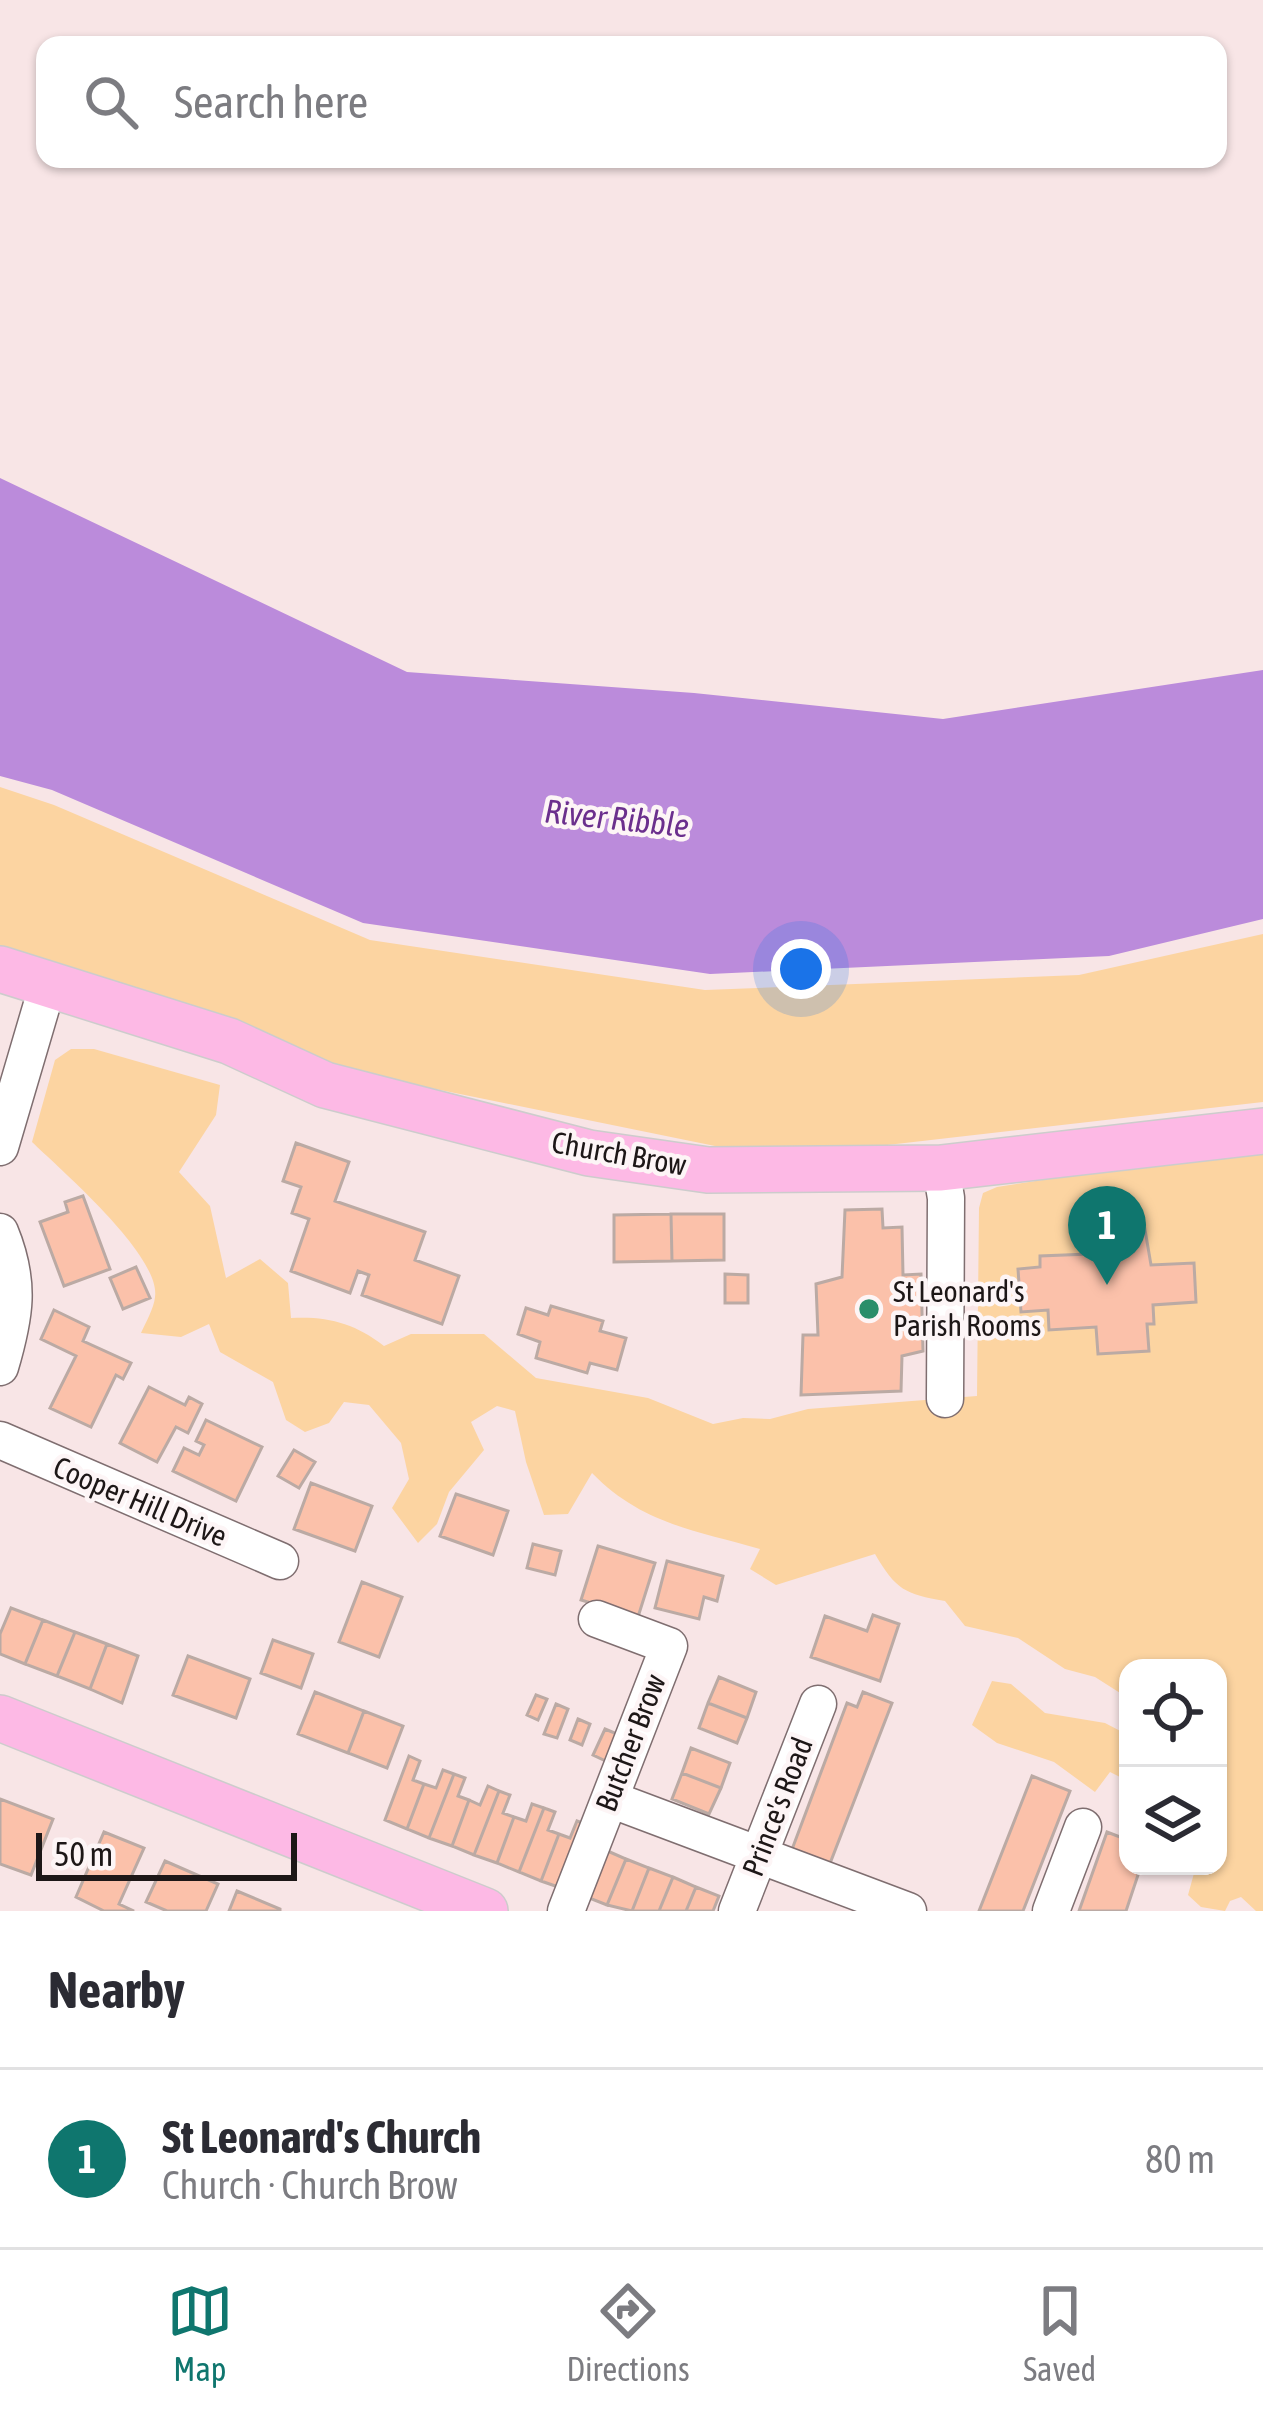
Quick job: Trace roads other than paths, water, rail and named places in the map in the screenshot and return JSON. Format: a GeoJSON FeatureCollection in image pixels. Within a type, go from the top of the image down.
{"type":"FeatureCollection","features":[{"type":"Feature","properties":{"kind":"main road","name":"Church Brow"},"geometry":{"type":"LineString","coordinates":[[0,969],[229,1041],[325,1085],[589,1153],[708,1170],[941,1168],[1263,1131]]}},
{"type":"Feature","properties":{"kind":"main road"},"geometry":{"type":"LineString","coordinates":[[0,1718],[485,1911]]}},
{"type":"Feature","properties":{"kind":"street"},"geometry":{"type":"LineString","coordinates":[[0,1147],[48,984]]}},
{"type":"Feature","properties":{"kind":"street"},"geometry":{"type":"LineString","coordinates":[[941,1168],[946,1198],[945,1399]]}},
{"type":"Feature","properties":{"kind":"street"},"geometry":{"type":"LineString","coordinates":[[0,1232],[14,1276],[15,1316],[0,1367]]}},
{"type":"Feature","properties":{"kind":"street","name":"Cooper Hill Drive"},"geometry":{"type":"LineString","coordinates":[[0,1440],[280,1561]]}},
{"type":"Feature","properties":{"kind":"street","name":"Butcher Brow"},"geometry":{"type":"LineString","coordinates":[[566,1911],[669,1646],[597,1619]]}},
{"type":"Feature","properties":{"kind":"street","name":"Prince's Road"},"geometry":{"type":"LineString","coordinates":[[737,1911],[818,1704]]}},
{"type":"Feature","properties":{"kind":"street"},"geometry":{"type":"LineString","coordinates":[[610,1799],[908,1911]]}},
{"type":"Feature","properties":{"kind":"street"},"geometry":{"type":"LineString","coordinates":[[1051,1911],[1083,1827]]}},
{"type":"Feature","properties":{"kind":"water","name":"River Ribble"},"geometry":{"type":"Polygon","coordinates":[[[0,478],[407,672],[694,693],[943,719],[1263,670],[1263,919],[1109,956],[710,974],[363,923],[52,790],[0,776],[0,478]]]}},
{"type":"Feature","properties":{"kind":"place","name":"St Leonard's Church"},"geometry":{"type":"Point","coordinates":[1107,1285]}},
{"type":"Feature","properties":{"kind":"place","name":"St Leonard's Parish Rooms"},"geometry":{"type":"Point","coordinates":[869,1309]}}]}
